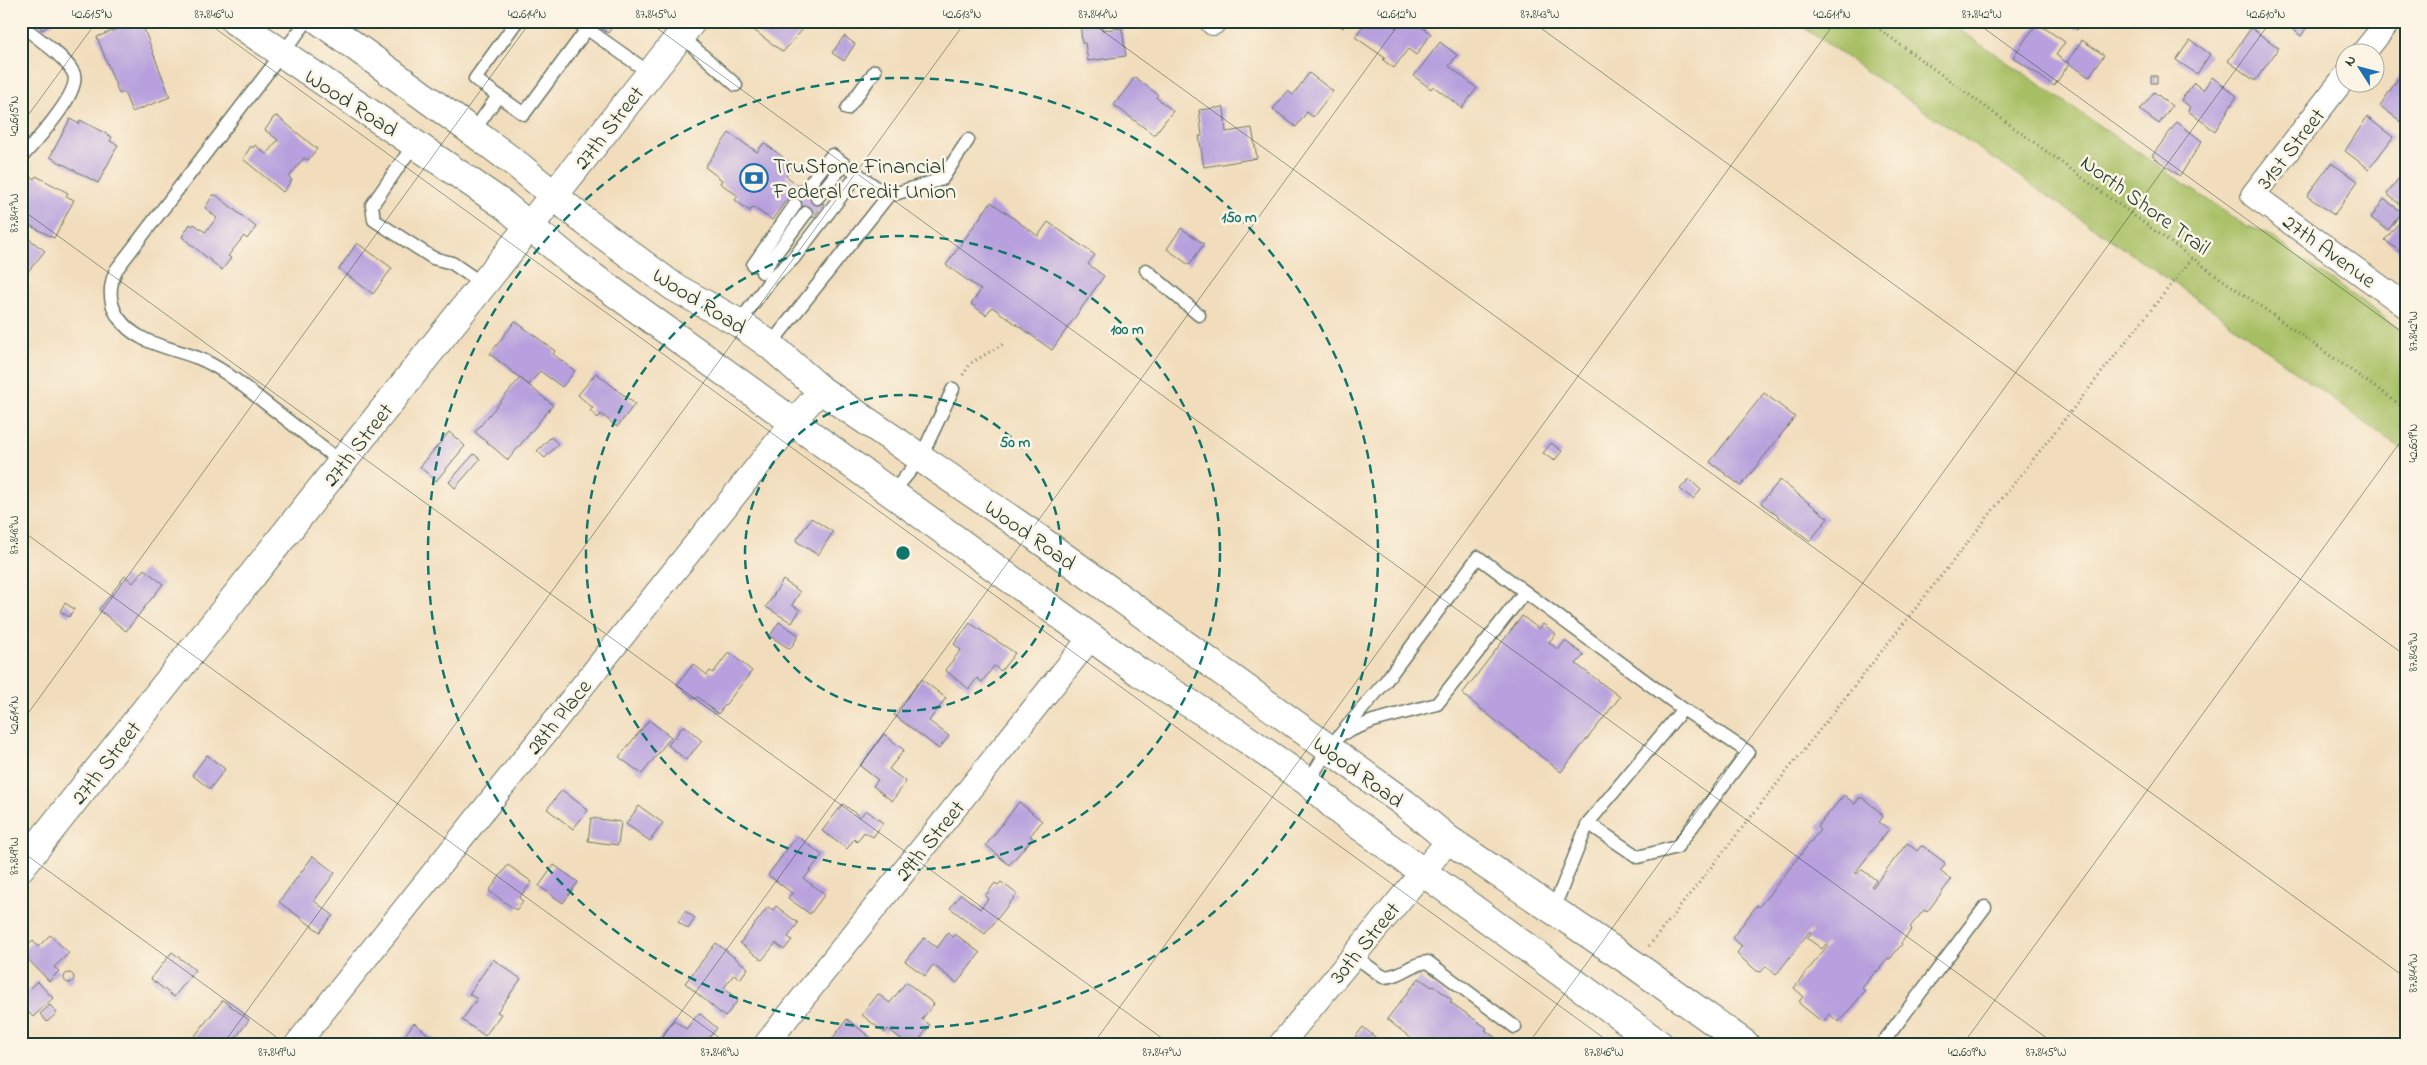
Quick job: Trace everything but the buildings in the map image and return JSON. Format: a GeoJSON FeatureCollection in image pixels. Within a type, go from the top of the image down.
{"type":"FeatureCollection","features":[{"type":"Feature","properties":{"kind":"street","name":"Wood Road"},"geometry":{"type":"LineString","coordinates":[[234,21],[281,55],[415,143],[530,226],[575,264],[893,492],[1139,672],[1239,734],[1308,782],[1342,813],[1641,1039]]}},
{"type":"Feature","properties":{"kind":"street","name":"Wood Road"},"geometry":{"type":"LineString","coordinates":[[320,21],[473,132],[582,219],[674,287],[739,323],[770,345],[821,390],[1335,741],[1448,840],[1635,965],[1745,1044]]}},
{"type":"Feature","properties":{"kind":"street"},"geometry":{"type":"LineString","coordinates":[[2372,42],[2389,21]]}},
{"type":"Feature","properties":{"kind":"street","name":"27th Street"},"geometry":{"type":"LineString","coordinates":[[21,868],[686,29]]}},
{"type":"Feature","properties":{"kind":"street","name":"31st Street"},"geometry":{"type":"LineString","coordinates":[[2253,195],[2334,91]]}},
{"type":"Feature","properties":{"kind":"street","name":"27th Avenue"},"geometry":{"type":"LineString","coordinates":[[2253,195],[2406,306]]}},
{"type":"Feature","properties":{"kind":"street","name":"28th Place"},"geometry":{"type":"LineString","coordinates":[[297,1044],[793,422],[821,390]]}},
{"type":"Feature","properties":{"kind":"street","name":"29th Street"},"geometry":{"type":"LineString","coordinates":[[766,1044],[1092,636]]}},
{"type":"Feature","properties":{"kind":"street","name":"30th Street"},"geometry":{"type":"LineString","coordinates":[[1281,1044],[1448,840]]}},
{"type":"Feature","properties":{"kind":"lane"},"geometry":{"type":"LineString","coordinates":[[307,21],[116,270],[109,285],[111,301],[118,316],[130,330],[153,344],[197,358],[220,368],[342,463]]}},
{"type":"Feature","properties":{"kind":"lane"},"geometry":{"type":"LineString","coordinates":[[517,21],[475,79],[524,114],[587,29]]}},
{"type":"Feature","properties":{"kind":"lane"},"geometry":{"type":"LineString","coordinates":[[576,21],[651,74]]}},
{"type":"Feature","properties":{"kind":"lane"},"geometry":{"type":"LineString","coordinates":[[21,25],[74,72],[75,84],[68,100],[21,158]]}},
{"type":"Feature","properties":{"kind":"lane"},"geometry":{"type":"LineString","coordinates":[[686,29],[736,85]]}},
{"type":"Feature","properties":{"kind":"lane"},"geometry":{"type":"LineString","coordinates":[[847,109],[875,71]]}},
{"type":"Feature","properties":{"kind":"lane"},"geometry":{"type":"LineString","coordinates":[[473,132],[498,96]]}},
{"type":"Feature","properties":{"kind":"lane"},"geometry":{"type":"LineString","coordinates":[[770,345],[888,196],[942,179],[968,140]]}},
{"type":"Feature","properties":{"kind":"lane"},"geometry":{"type":"LineString","coordinates":[[415,143],[372,205],[374,220],[433,258],[452,263],[484,285]]}},
{"type":"Feature","properties":{"kind":"lane"},"geometry":{"type":"LineString","coordinates":[[805,190],[832,155],[888,196]]}},
{"type":"Feature","properties":{"kind":"lane"},"geometry":{"type":"LineString","coordinates":[[817,198],[844,164]]}},
{"type":"Feature","properties":{"kind":"lane"},"geometry":{"type":"LineString","coordinates":[[762,272],[793,259],[858,174]]}},
{"type":"Feature","properties":{"kind":"lane"},"geometry":{"type":"LineString","coordinates":[[739,323],[795,205]]}},
{"type":"Feature","properties":{"kind":"lane"},"geometry":{"type":"LineString","coordinates":[[762,272],[806,213]]}},
{"type":"Feature","properties":{"kind":"lane"},"geometry":{"type":"LineString","coordinates":[[1146,270],[1199,315]]}},
{"type":"Feature","properties":{"kind":"lane"},"geometry":{"type":"LineString","coordinates":[[893,492],[920,459],[953,389]]}},
{"type":"Feature","properties":{"kind":"lane"},"geometry":{"type":"LineString","coordinates":[[1308,782],[1335,741],[1384,682],[1478,557],[1524,593],[1683,709],[1748,752],[1676,847],[1638,857],[1588,823]]}},
{"type":"Feature","properties":{"kind":"lane"},"geometry":{"type":"LineString","coordinates":[[1335,741],[1373,721],[1437,704],[1524,593]]}},
{"type":"Feature","properties":{"kind":"lane"},"geometry":{"type":"LineString","coordinates":[[1553,910],[1588,823],[1683,709]]}},
{"type":"Feature","properties":{"kind":"lane"},"geometry":{"type":"LineString","coordinates":[[1886,1044],[1884,1041],[1985,908]]}},
{"type":"Feature","properties":{"kind":"lane"},"geometry":{"type":"LineString","coordinates":[[1354,955],[1383,977],[1397,976],[1414,963],[1428,962],[1516,1027]]}},
{"type":"Feature","properties":{"kind":"path","name":"North Shore Trail"},"geometry":{"type":"LineString","coordinates":[[1868,21],[2192,258],[2406,409]]}},
{"type":"Feature","properties":{"kind":"path"},"geometry":{"type":"LineString","coordinates":[[1635,965],[2192,258]]}},
{"type":"Feature","properties":{"kind":"path"},"geometry":{"type":"LineString","coordinates":[[953,389],[971,363],[1005,343]]}},
{"type":"Feature","properties":{"kind":"green space"},"geometry":{"type":"Polygon","coordinates":[[[1794,21],[1947,21],[2244,225],[2265,232],[2406,333],[2406,453],[2207,306],[1794,21]]]}},
{"type":"Feature","properties":{"kind":"place","name":"TruStone Financial Federal Credit Union"},"geometry":{"type":"Point","coordinates":[754,178]}}]}
